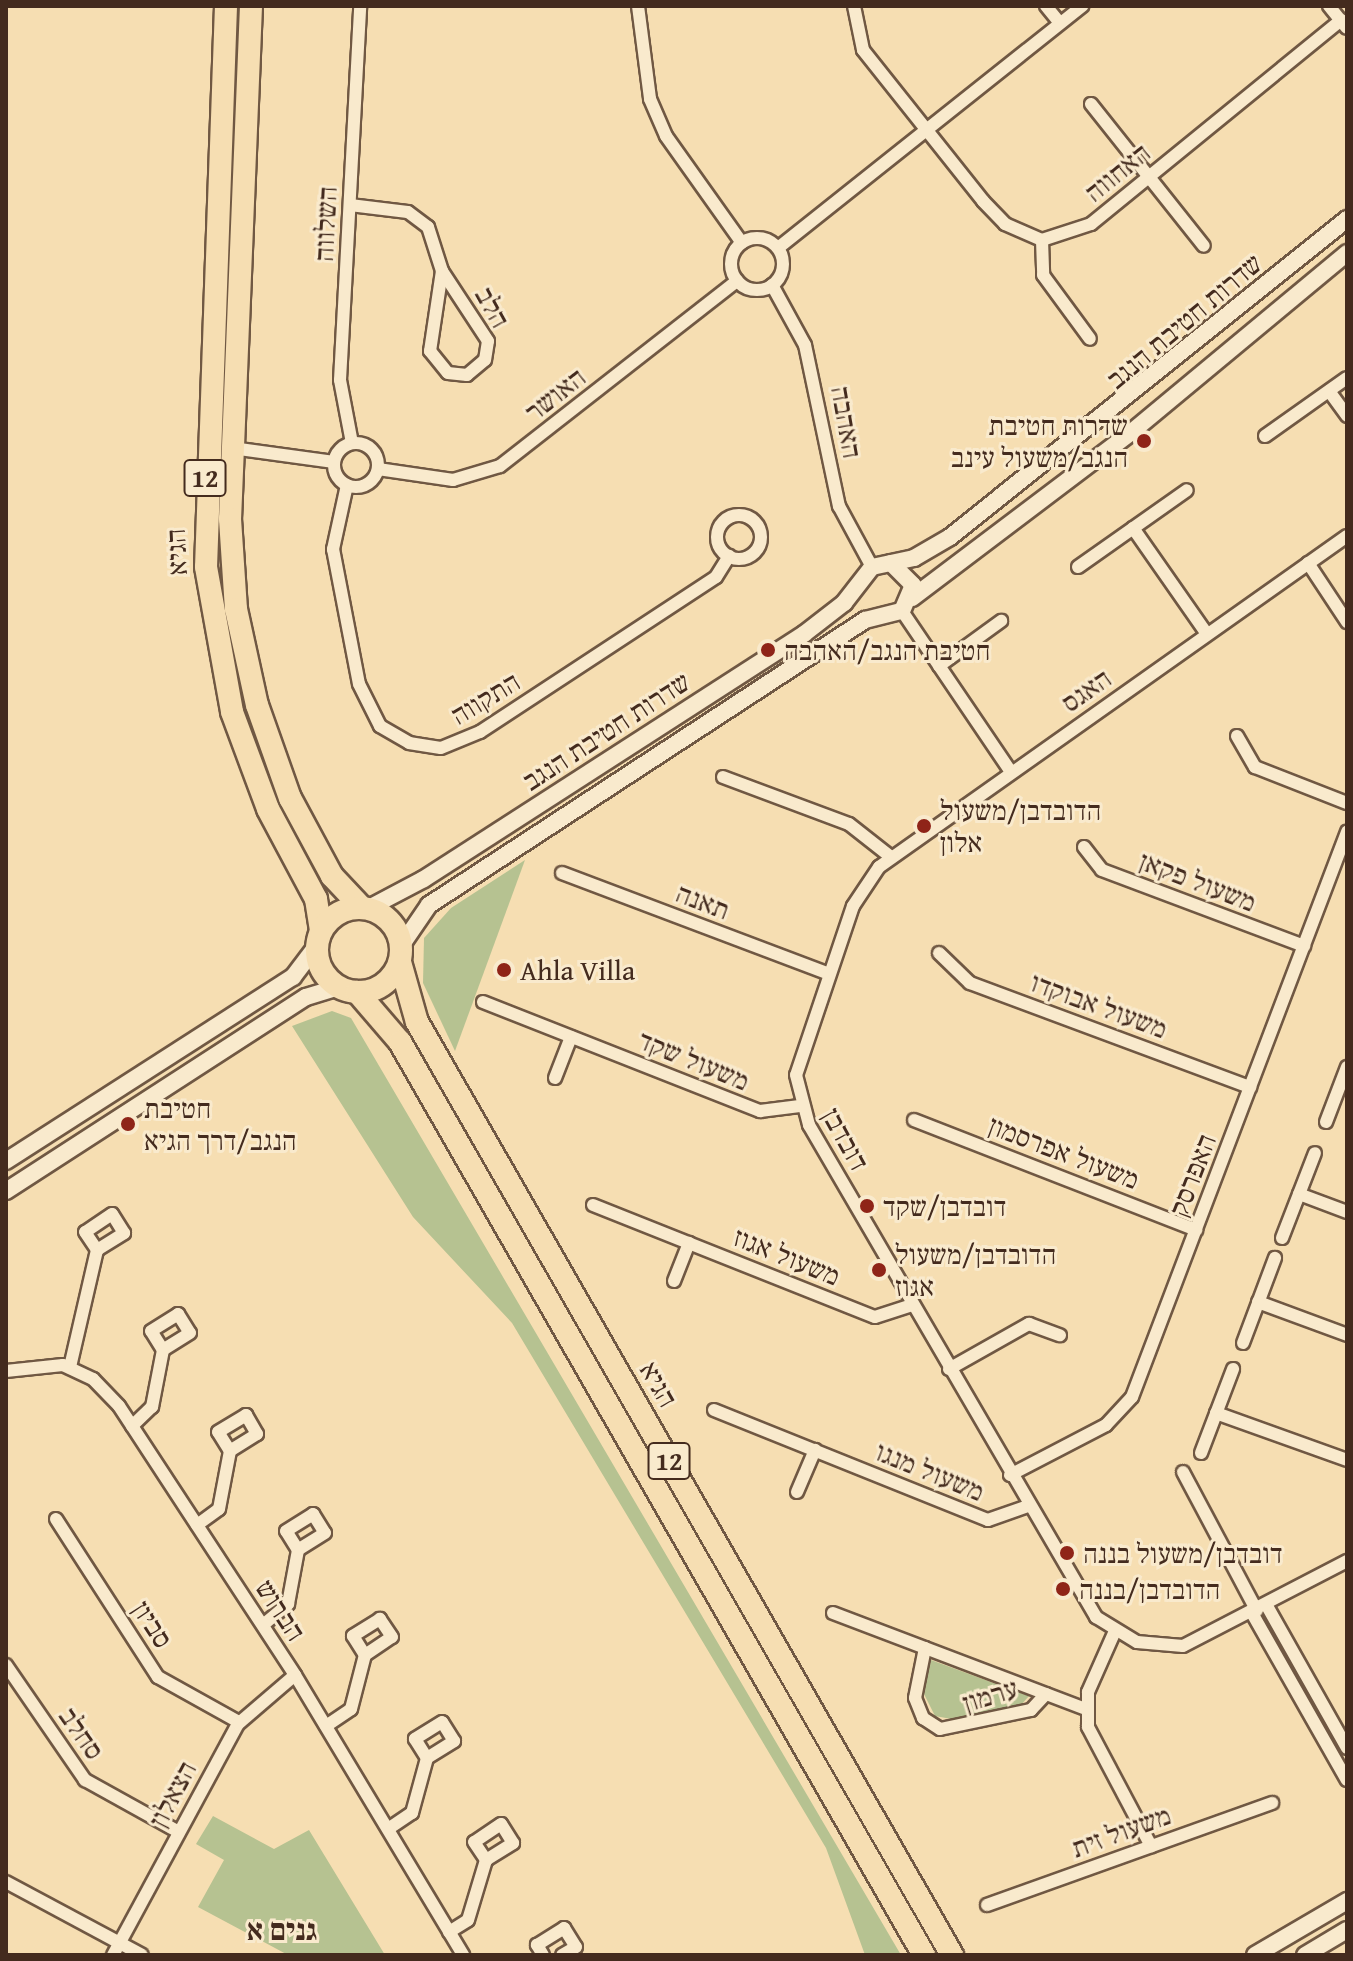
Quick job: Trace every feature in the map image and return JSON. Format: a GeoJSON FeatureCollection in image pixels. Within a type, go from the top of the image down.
{"type":"FeatureCollection","features":[{"type":"Feature","properties":{"kind":"highway","name":"הגיא"},"geometry":{"type":"LineString","coordinates":[[226,6],[204,518],[209,597],[249,765],[316,899],[319,938]]}},
{"type":"Feature","properties":{"kind":"highway","name":"הגיא"},"geometry":{"type":"LineString","coordinates":[[251,6],[232,448],[232,565],[257,705],[290,798],[332,876],[364,908]]}},
{"type":"Feature","properties":{"kind":"highway"},"geometry":{"type":"LineString","coordinates":[[319,938],[339,913],[364,908]]}},
{"type":"Feature","properties":{"kind":"highway","name":"12"},"geometry":{"type":"LineString","coordinates":[[364,908],[392,923],[400,954]]}},
{"type":"Feature","properties":{"kind":"highway","name":"12"},"geometry":{"type":"LineString","coordinates":[[319,938],[321,970],[348,990]]}},
{"type":"Feature","properties":{"kind":"highway","name":"הגיא"},"geometry":{"type":"LineString","coordinates":[[400,954],[417,1022],[952,1955]]}},
{"type":"Feature","properties":{"kind":"highway"},"geometry":{"type":"LineString","coordinates":[[348,990],[386,983],[400,954]]}},
{"type":"Feature","properties":{"kind":"highway","name":"הגיא"},"geometry":{"type":"LineString","coordinates":[[348,990],[395,1033],[924,1955]]}},
{"type":"Feature","properties":{"kind":"street","name":"השלווה"},"geometry":{"type":"LineString","coordinates":[[352,443],[340,380],[360,6]]}},
{"type":"Feature","properties":{"kind":"street"},"geometry":{"type":"LineString","coordinates":[[638,6],[650,99],[666,136],[742,243]]}},
{"type":"Feature","properties":{"kind":"street"},"geometry":{"type":"LineString","coordinates":[[854,6],[863,50],[1005,224],[1042,240],[1043,275],[1090,339]]}},
{"type":"Feature","properties":{"kind":"street"},"geometry":{"type":"LineString","coordinates":[[1046,6],[1060,23]]}},
{"type":"Feature","properties":{"kind":"street"},"geometry":{"type":"LineString","coordinates":[[778,248],[1082,6]]}},
{"type":"Feature","properties":{"kind":"street"},"geometry":{"type":"LineString","coordinates":[[1329,6],[1344,24]]}},
{"type":"Feature","properties":{"kind":"street","name":"האחווה"},"geometry":{"type":"LineString","coordinates":[[1042,240],[1091,224],[1344,24]]}},
{"type":"Feature","properties":{"kind":"street"},"geometry":{"type":"LineString","coordinates":[[1091,104],[1204,246]]}},
{"type":"Feature","properties":{"kind":"street","name":"הלב"},"geometry":{"type":"LineString","coordinates":[[350,205],[419,218],[435,238],[442,271],[430,351],[448,373],[467,375],[485,360],[488,341],[442,271]]}},
{"type":"Feature","properties":{"kind":"street","name":"שדרות חטיבת הנגב"},"geometry":{"type":"LineString","coordinates":[[891,563],[932,549],[1048,465],[1347,219]]}},
{"type":"Feature","properties":{"kind":"street"},"geometry":{"type":"LineString","coordinates":[[759,238],[778,248],[783,266],[772,285],[755,290],[737,281],[731,262],[742,243],[759,238]]}},
{"type":"Feature","properties":{"kind":"street","name":"שדרות חטיבת הנגב"},"geometry":{"type":"LineString","coordinates":[[907,604],[1080,473],[1347,253]]}},
{"type":"Feature","properties":{"kind":"street","name":"האושר"},"geometry":{"type":"LineString","coordinates":[[378,469],[453,480],[500,466],[737,281]]}},
{"type":"Feature","properties":{"kind":"street","name":"האהבה"},"geometry":{"type":"LineString","coordinates":[[772,285],[805,345],[839,506],[866,574]]}},
{"type":"Feature","properties":{"kind":"street"},"geometry":{"type":"LineString","coordinates":[[1265,436],[1347,378]]}},
{"type":"Feature","properties":{"kind":"street"},"geometry":{"type":"LineString","coordinates":[[1329,391],[1347,416]]}},
{"type":"Feature","properties":{"kind":"street"},"geometry":{"type":"LineString","coordinates":[[352,443],[373,450],[378,469],[371,482],[347,485],[334,462],[352,443]]}},
{"type":"Feature","properties":{"kind":"street"},"geometry":{"type":"LineString","coordinates":[[232,448],[334,462]]}},
{"type":"Feature","properties":{"kind":"street","name":"התקווה"},"geometry":{"type":"LineString","coordinates":[[347,485],[333,549],[355,669],[368,710],[409,743],[441,748],[480,732],[716,577],[729,556]]}},
{"type":"Feature","properties":{"kind":"street"},"geometry":{"type":"LineString","coordinates":[[1078,567],[1187,490]]}},
{"type":"Feature","properties":{"kind":"street"},"geometry":{"type":"LineString","coordinates":[[1133,528],[1207,634]]}},
{"type":"Feature","properties":{"kind":"street","name":"האגס"},"geometry":{"type":"LineString","coordinates":[[1011,772],[1347,536]]}},
{"type":"Feature","properties":{"kind":"street"},"geometry":{"type":"LineString","coordinates":[[907,604],[882,615],[863,601],[866,574],[891,563],[908,574],[907,604],[939,666],[1011,772]]}},
{"type":"Feature","properties":{"kind":"street"},"geometry":{"type":"LineString","coordinates":[[1308,563],[1347,622]]}},
{"type":"Feature","properties":{"kind":"street","name":"שדרות חטיבת הנגב"},"geometry":{"type":"LineString","coordinates":[[364,908],[424,879],[804,634],[866,574]]}},
{"type":"Feature","properties":{"kind":"street","name":"שדרות חטיבת הנגב"},"geometry":{"type":"LineString","coordinates":[[400,954],[429,905],[865,620],[882,615]]}},
{"type":"Feature","properties":{"kind":"street"},"geometry":{"type":"LineString","coordinates":[[939,666],[1001,621]]}},
{"type":"Feature","properties":{"kind":"street"},"geometry":{"type":"LineString","coordinates":[[1237,736],[1255,767],[1347,803]]}},
{"type":"Feature","properties":{"kind":"street","name":"דובדבן"},"geometry":{"type":"LineString","coordinates":[[1011,772],[891,857],[856,898],[798,1055],[800,1106],[1085,1605],[1115,1631],[1152,1646],[1183,1646],[1259,1610]]}},
{"type":"Feature","properties":{"kind":"street"},"geometry":{"type":"LineString","coordinates":[[723,777],[849,824],[891,857]]}},
{"type":"Feature","properties":{"kind":"street","name":"האפרסק"},"geometry":{"type":"LineString","coordinates":[[1010,1475],[1099,1430],[1128,1404],[1347,832]]}},
{"type":"Feature","properties":{"kind":"street","name":"משעול פקאן"},"geometry":{"type":"LineString","coordinates":[[1084,847],[1102,870],[1304,946]]}},
{"type":"Feature","properties":{"kind":"street","name":"תאנה"},"geometry":{"type":"LineString","coordinates":[[562,873],[827,973]]}},
{"type":"Feature","properties":{"kind":"street"},"geometry":{"type":"LineString","coordinates":[[6,1161],[280,985],[305,967],[319,938]]}},
{"type":"Feature","properties":{"kind":"street","name":"משעול אבוקדו"},"geometry":{"type":"LineString","coordinates":[[939,953],[970,983],[1250,1087]]}},
{"type":"Feature","properties":{"kind":"street"},"geometry":{"type":"LineString","coordinates":[[6,1191],[293,1006],[348,990]]}},
{"type":"Feature","properties":{"kind":"street","name":"משעול שקד"},"geometry":{"type":"LineString","coordinates":[[483,1002],[760,1111],[800,1106]]}},
{"type":"Feature","properties":{"kind":"street"},"geometry":{"type":"LineString","coordinates":[[555,1078],[571,1037]]}},
{"type":"Feature","properties":{"kind":"street"},"geometry":{"type":"LineString","coordinates":[[1326,1122],[1344,1085],[1347,1067]]}},
{"type":"Feature","properties":{"kind":"street","name":"משעול אפרסמון"},"geometry":{"type":"LineString","coordinates":[[914,1120],[1196,1230]]}},
{"type":"Feature","properties":{"kind":"street"},"geometry":{"type":"LineString","coordinates":[[1282,1238],[1315,1153]]}},
{"type":"Feature","properties":{"kind":"street"},"geometry":{"type":"LineString","coordinates":[[1299,1194],[1347,1212]]}},
{"type":"Feature","properties":{"kind":"street","name":"משעול אגוז"},"geometry":{"type":"LineString","coordinates":[[593,1205],[875,1317],[912,1305]]}},
{"type":"Feature","properties":{"kind":"street","name":"משעול אגוז"},"geometry":{"type":"LineString","coordinates":[[674,1281],[689,1243]]}},
{"type":"Feature","properties":{"kind":"street"},"geometry":{"type":"LineString","coordinates":[[70,1367],[97,1250]]}},
{"type":"Feature","properties":{"kind":"street"},"geometry":{"type":"LineString","coordinates":[[1243,1343],[1275,1258]]}},
{"type":"Feature","properties":{"kind":"street"},"geometry":{"type":"LineString","coordinates":[[1258,1302],[1347,1335]]}},
{"type":"Feature","properties":{"kind":"street"},"geometry":{"type":"LineString","coordinates":[[949,1369],[1029,1324],[1060,1335]]}},
{"type":"Feature","properties":{"kind":"street"},"geometry":{"type":"LineString","coordinates":[[132,1426],[152,1407],[163,1350]]}},
{"type":"Feature","properties":{"kind":"street","name":"הברוש"},"geometry":{"type":"LineString","coordinates":[[6,1371],[31,1363],[70,1367],[107,1391],[295,1675],[463,1955]]}},
{"type":"Feature","properties":{"kind":"street"},"geometry":{"type":"LineString","coordinates":[[1201,1453],[1233,1369]]}},
{"type":"Feature","properties":{"kind":"street","name":"משעול מנגו"},"geometry":{"type":"LineString","coordinates":[[714,1410],[988,1520],[1028,1506]]}},
{"type":"Feature","properties":{"kind":"street"},"geometry":{"type":"LineString","coordinates":[[1216,1413],[1347,1460]]}},
{"type":"Feature","properties":{"kind":"street"},"geometry":{"type":"LineString","coordinates":[[797,1492],[815,1450]]}},
{"type":"Feature","properties":{"kind":"street"},"geometry":{"type":"LineString","coordinates":[[197,1525],[219,1509],[230,1451]]}},
{"type":"Feature","properties":{"kind":"street"},"geometry":{"type":"LineString","coordinates":[[1183,1472],[1347,1780]]}},
{"type":"Feature","properties":{"kind":"street","name":"סביון"},"geometry":{"type":"LineString","coordinates":[[56,1519],[158,1677],[239,1722]]}},
{"type":"Feature","properties":{"kind":"street"},"geometry":{"type":"LineString","coordinates":[[263,1625],[288,1604],[298,1550]]}},
{"type":"Feature","properties":{"kind":"street"},"geometry":{"type":"LineString","coordinates":[[1259,1610],[1347,1561]]}},
{"type":"Feature","properties":{"kind":"street"},"geometry":{"type":"LineString","coordinates":[[1259,1610],[1347,1748]]}},
{"type":"Feature","properties":{"kind":"street","name":"ערמון"},"geometry":{"type":"LineString","coordinates":[[833,1613],[1086,1709]]}},
{"type":"Feature","properties":{"kind":"street"},"geometry":{"type":"LineString","coordinates":[[1115,1631],[1086,1709],[1091,1740],[1151,1846]]}},
{"type":"Feature","properties":{"kind":"street","name":"ערמון"},"geometry":{"type":"LineString","coordinates":[[925,1648],[915,1698],[923,1718],[940,1729],[1031,1710],[1046,1694]]}},
{"type":"Feature","properties":{"kind":"street"},"geometry":{"type":"LineString","coordinates":[[326,1726],[351,1709],[365,1655]]}},
{"type":"Feature","properties":{"kind":"street","name":"סחלב"},"geometry":{"type":"LineString","coordinates":[[6,1665],[85,1780],[179,1832]]}},
{"type":"Feature","properties":{"kind":"street","name":"הצאלון"},"geometry":{"type":"LineString","coordinates":[[113,1955],[239,1722],[295,1675]]}},
{"type":"Feature","properties":{"kind":"street"},"geometry":{"type":"LineString","coordinates":[[388,1829],[412,1813],[427,1758]]}},
{"type":"Feature","properties":{"kind":"street","name":"משעול זית"},"geometry":{"type":"LineString","coordinates":[[987,1905],[1272,1803]]}},
{"type":"Feature","properties":{"kind":"street"},"geometry":{"type":"LineString","coordinates":[[449,1932],[468,1920],[486,1860]]}},
{"type":"Feature","properties":{"kind":"street"},"geometry":{"type":"LineString","coordinates":[[6,1882],[142,1955]]}},
{"type":"Feature","properties":{"kind":"street"},"geometry":{"type":"LineString","coordinates":[[1255,1955],[1347,1901]]}},
{"type":"Feature","properties":{"kind":"street"},"geometry":{"type":"LineString","coordinates":[[543,1955],[537,1945],[564,1928],[576,1947],[562,1955]]}},
{"type":"Feature","properties":{"kind":"street"},"geometry":{"type":"LineString","coordinates":[[1305,1955],[1347,1930]]}},
{"type":"Feature","properties":{"kind":"green space"},"geometry":{"type":"Polygon","coordinates":[[[525,860],[455,1051],[423,983],[424,938],[451,908],[525,860]]]}},
{"type":"Feature","properties":{"kind":"green space"},"geometry":{"type":"Polygon","coordinates":[[[332,1011],[351,1018],[901,1955],[865,1955],[826,1848],[512,1323],[413,1217],[292,1026],[332,1011]]]}},
{"type":"Feature","properties":{"kind":"green space"},"geometry":{"type":"Polygon","coordinates":[[[931,1660],[1029,1696],[1021,1705],[962,1721],[935,1716],[923,1692],[931,1660]]]}},
{"type":"Feature","properties":{"kind":"green space"},"geometry":{"type":"Polygon","coordinates":[[[213,1816],[274,1849],[309,1830],[385,1955],[288,1955],[198,1907],[224,1860],[196,1844],[213,1816]]]}},
{"type":"Feature","properties":{"kind":"place","name":"שדרות חטיבת הנגב/משעול עינב"},"geometry":{"type":"Point","coordinates":[1144,441]}},
{"type":"Feature","properties":{"kind":"place","name":"חטיבת הנגב/האהבה"},"geometry":{"type":"Point","coordinates":[768,650]}},
{"type":"Feature","properties":{"kind":"place","name":"הדובדבן/משעול אלון"},"geometry":{"type":"Point","coordinates":[924,826]}},
{"type":"Feature","properties":{"kind":"place","name":"Ahla Villa"},"geometry":{"type":"Point","coordinates":[504,970]}},
{"type":"Feature","properties":{"kind":"place","name":"חטיבת הנגב/דרך הגיא"},"geometry":{"type":"Point","coordinates":[128,1124]}},
{"type":"Feature","properties":{"kind":"place","name":"דובדבן/שקד"},"geometry":{"type":"Point","coordinates":[867,1206]}},
{"type":"Feature","properties":{"kind":"place","name":"הדובדבן/משעול אגוז"},"geometry":{"type":"Point","coordinates":[879,1270]}},
{"type":"Feature","properties":{"kind":"place","name":"דובדבן/משעול בננה"},"geometry":{"type":"Point","coordinates":[1067,1553]}},
{"type":"Feature","properties":{"kind":"place","name":"הדובדבן/בננה"},"geometry":{"type":"Point","coordinates":[1063,1589]}},
{"type":"Feature","properties":{"kind":"district","name":"גנים א"},"geometry":{"type":"Point","coordinates":[282,1929]}}]}
